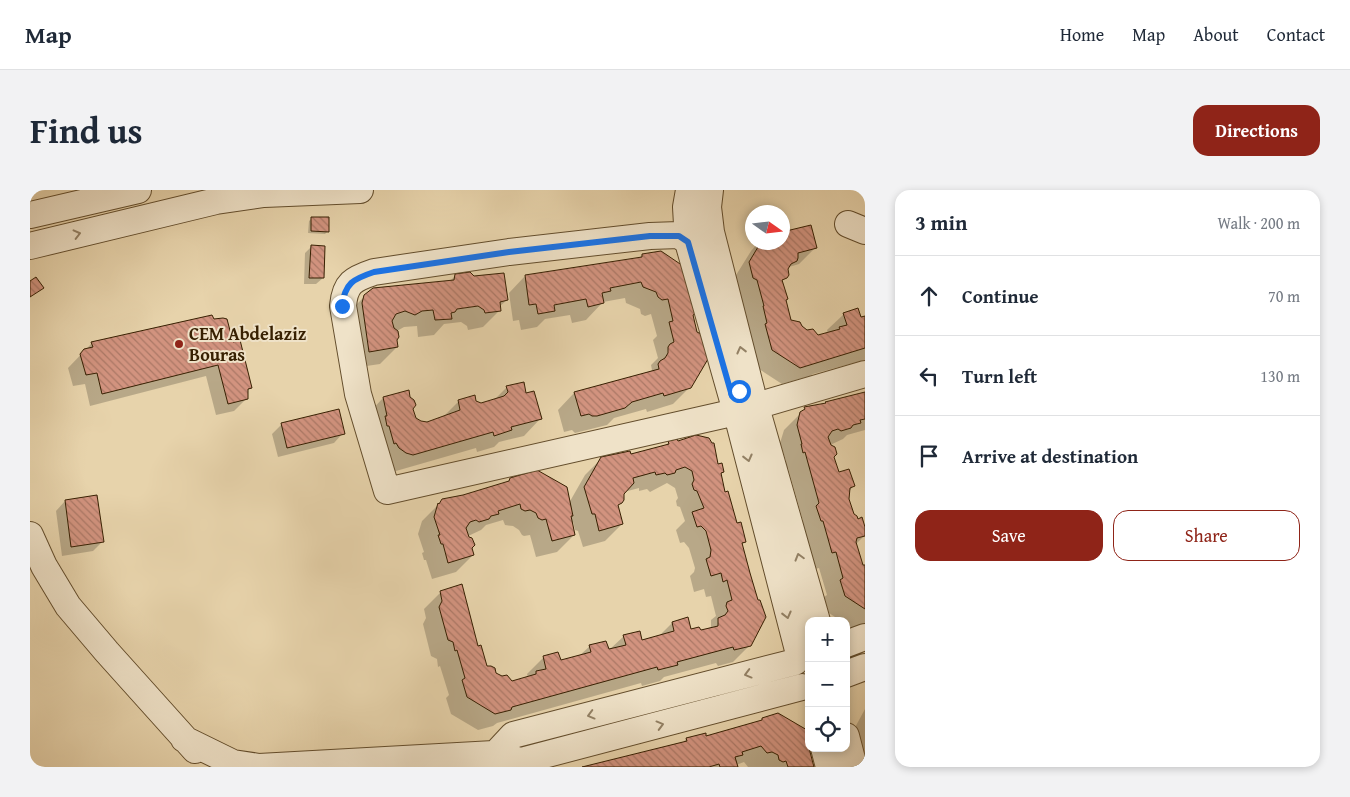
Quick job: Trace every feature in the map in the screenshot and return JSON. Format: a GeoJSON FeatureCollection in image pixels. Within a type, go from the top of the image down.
{"type":"FeatureCollection","features":[{"type":"Feature","properties":{"kind":"street"},"geometry":{"type":"LineString","coordinates":[[30,215],[138,190]]}},
{"type":"Feature","properties":{"kind":"street"},"geometry":{"type":"LineString","coordinates":[[30,246],[216,200],[264,194],[360,190]]}},
{"type":"Feature","properties":{"kind":"street"},"geometry":{"type":"LineString","coordinates":[[690,190],[686,206],[688,242],[816,617]]}},
{"type":"Feature","properties":{"kind":"street"},"geometry":{"type":"LineString","coordinates":[[710,190],[708,207],[711,232],[746,408],[801,654],[795,675],[805,690]]}},
{"type":"Feature","properties":{"kind":"street"},"geometry":{"type":"LineString","coordinates":[[688,242],[679,236],[650,236],[509,252],[383,270],[355,278],[344,292],[342,306],[358,394],[387,490],[746,408],[865,374]]}},
{"type":"Feature","properties":{"kind":"street"},"geometry":{"type":"LineString","coordinates":[[30,535],[44,566],[68,606],[184,739],[212,767]]}},
{"type":"Feature","properties":{"kind":"street"},"geometry":{"type":"LineString","coordinates":[[850,643],[865,638]]}},
{"type":"Feature","properties":{"kind":"street"},"geometry":{"type":"LineString","coordinates":[[489,760],[513,735],[801,654]]}},
{"type":"Feature","properties":{"kind":"street"},"geometry":{"type":"LineString","coordinates":[[850,673],[865,667]]}},
{"type":"Feature","properties":{"kind":"street"},"geometry":{"type":"LineString","coordinates":[[184,739],[233,763],[259,767],[489,760],[521,761],[805,692]]}},
{"type":"Feature","properties":{"kind":"street"},"geometry":{"type":"LineString","coordinates":[[825,752],[829,767]]}},
{"type":"Feature","properties":{"kind":"street"},"geometry":{"type":"LineString","coordinates":[[850,752],[854,767]]}},
{"type":"Feature","properties":{"kind":"building"},"geometry":{"type":"Polygon","coordinates":[[[311,217],[329,217],[329,232],[311,231],[311,217]]]}},
{"type":"Feature","properties":{"kind":"building"},"geometry":{"type":"Polygon","coordinates":[[[811,225],[817,248],[798,253],[797,261],[791,264],[788,269],[789,275],[782,280],[788,299],[786,300],[791,320],[800,322],[807,330],[813,329],[818,335],[847,325],[843,313],[858,308],[861,317],[865,316],[865,348],[800,368],[772,350],[765,324],[767,323],[764,306],[757,280],[753,278],[749,262],[756,250],[790,250],[790,230],[811,225]]]}},
{"type":"Feature","properties":{"kind":"building"},"geometry":{"type":"Polygon","coordinates":[[[311,245],[325,246],[324,278],[309,278],[311,245]]]}},
{"type":"Feature","properties":{"kind":"building"},"geometry":{"type":"Polygon","coordinates":[[[661,251],[689,270],[697,313],[693,315],[697,332],[701,334],[708,359],[691,388],[664,396],[663,393],[632,402],[625,408],[597,416],[589,414],[581,416],[574,392],[659,369],[658,364],[665,358],[668,353],[668,347],[674,342],[669,322],[673,321],[668,299],[662,300],[656,292],[643,287],[641,282],[610,288],[611,291],[602,293],[604,303],[588,307],[586,299],[554,305],[555,311],[538,314],[536,304],[529,305],[525,275],[642,257],[642,254],[661,251]]]}},
{"type":"Feature","properties":{"kind":"building"},"geometry":{"type":"Polygon","coordinates":[[[470,272],[474,276],[504,273],[508,300],[500,302],[501,311],[485,313],[478,306],[457,309],[451,313],[452,319],[435,320],[433,310],[422,311],[415,315],[405,311],[396,314],[392,321],[394,328],[398,331],[398,347],[369,352],[362,303],[364,295],[373,288],[454,280],[455,274],[470,272]]]}},
{"type":"Feature","properties":{"kind":"building"},"geometry":{"type":"Polygon","coordinates":[[[36,277],[44,288],[30,297],[30,281],[36,277]]]}},
{"type":"Feature","properties":{"kind":"building"},"geometry":{"type":"Polygon","coordinates":[[[212,315],[214,319],[227,319],[233,342],[240,340],[252,388],[248,389],[248,399],[228,404],[218,365],[102,394],[97,373],[86,375],[80,354],[84,349],[93,347],[91,342],[212,315]]]}},
{"type":"Feature","properties":{"kind":"building"},"geometry":{"type":"Polygon","coordinates":[[[524,382],[526,393],[534,391],[542,419],[511,427],[512,430],[494,436],[493,432],[413,455],[406,453],[396,443],[394,444],[389,426],[387,426],[383,397],[409,390],[410,397],[416,405],[413,409],[416,418],[427,422],[460,410],[458,400],[475,395],[476,401],[481,403],[504,396],[508,392],[506,386],[524,382]]]}},
{"type":"Feature","properties":{"kind":"building"},"geometry":{"type":"Polygon","coordinates":[[[865,392],[865,419],[860,420],[861,423],[853,425],[851,428],[832,431],[828,437],[831,445],[835,447],[837,454],[834,457],[839,472],[849,469],[855,486],[850,488],[849,499],[854,514],[858,519],[862,517],[865,527],[865,536],[857,538],[856,542],[863,565],[865,565],[865,609],[845,596],[840,580],[843,578],[836,552],[832,553],[823,521],[821,521],[816,506],[819,503],[805,452],[803,453],[797,425],[800,412],[805,409],[804,407],[865,392]]]}},
{"type":"Feature","properties":{"kind":"building"},"geometry":{"type":"Polygon","coordinates":[[[339,409],[345,434],[287,448],[281,423],[339,409]]]}},
{"type":"Feature","properties":{"kind":"building"},"geometry":{"type":"Polygon","coordinates":[[[696,435],[709,438],[714,443],[718,464],[722,463],[724,472],[721,473],[725,492],[728,491],[737,523],[741,522],[746,542],[742,543],[758,600],[760,600],[766,617],[751,646],[734,650],[733,647],[677,662],[678,665],[658,670],[657,667],[512,707],[511,710],[495,714],[467,697],[462,680],[465,678],[457,650],[455,651],[453,642],[448,640],[439,607],[442,601],[440,591],[462,584],[478,646],[481,645],[487,666],[495,668],[496,673],[502,676],[507,675],[512,681],[546,669],[543,656],[558,652],[561,660],[591,652],[589,645],[606,641],[609,649],[626,645],[623,635],[640,631],[642,640],[674,631],[672,622],[688,617],[691,629],[699,627],[701,630],[718,626],[718,618],[725,615],[728,611],[727,602],[732,600],[727,580],[723,582],[721,573],[711,576],[706,559],[710,557],[711,550],[706,531],[701,526],[697,527],[692,512],[704,508],[692,484],[694,480],[692,471],[685,467],[667,475],[665,473],[656,475],[655,472],[633,478],[634,483],[624,494],[622,503],[618,505],[623,524],[599,531],[595,514],[592,514],[584,487],[601,457],[630,451],[631,454],[669,444],[668,441],[677,439],[678,441],[696,435]]]}},
{"type":"Feature","properties":{"kind":"building"},"geometry":{"type":"Polygon","coordinates":[[[537,470],[567,487],[575,535],[552,541],[546,519],[538,518],[536,513],[530,510],[525,511],[521,509],[520,504],[498,511],[499,514],[491,516],[489,519],[470,522],[466,528],[469,537],[472,538],[475,545],[472,548],[474,555],[448,563],[434,517],[438,503],[442,499],[463,495],[509,481],[510,478],[537,470]]]}},
{"type":"Feature","properties":{"kind":"building"},"geometry":{"type":"Polygon","coordinates":[[[97,495],[104,542],[71,547],[65,500],[97,495]]]}},
{"type":"Feature","properties":{"kind":"building"},"geometry":{"type":"Polygon","coordinates":[[[778,713],[805,729],[805,752],[810,752],[814,767],[788,767],[786,761],[779,760],[778,755],[772,752],[767,753],[761,746],[742,752],[743,755],[735,757],[738,767],[720,767],[719,764],[709,767],[582,767],[687,741],[686,738],[706,733],[706,736],[762,720],[762,718],[778,713]]]}},
{"type":"Feature","properties":{"kind":"place","name":"CEM Abdelaziz Bouras"},"geometry":{"type":"Point","coordinates":[179,344]}},
{"type":"Feature","properties":{"kind":"route"},"geometry":{"type":"LineString","coordinates":[[342,306],[344,292],[355,278],[374,272],[509,252],[650,236],[679,236],[688,242],[732,396],[739,391]]}}]}
